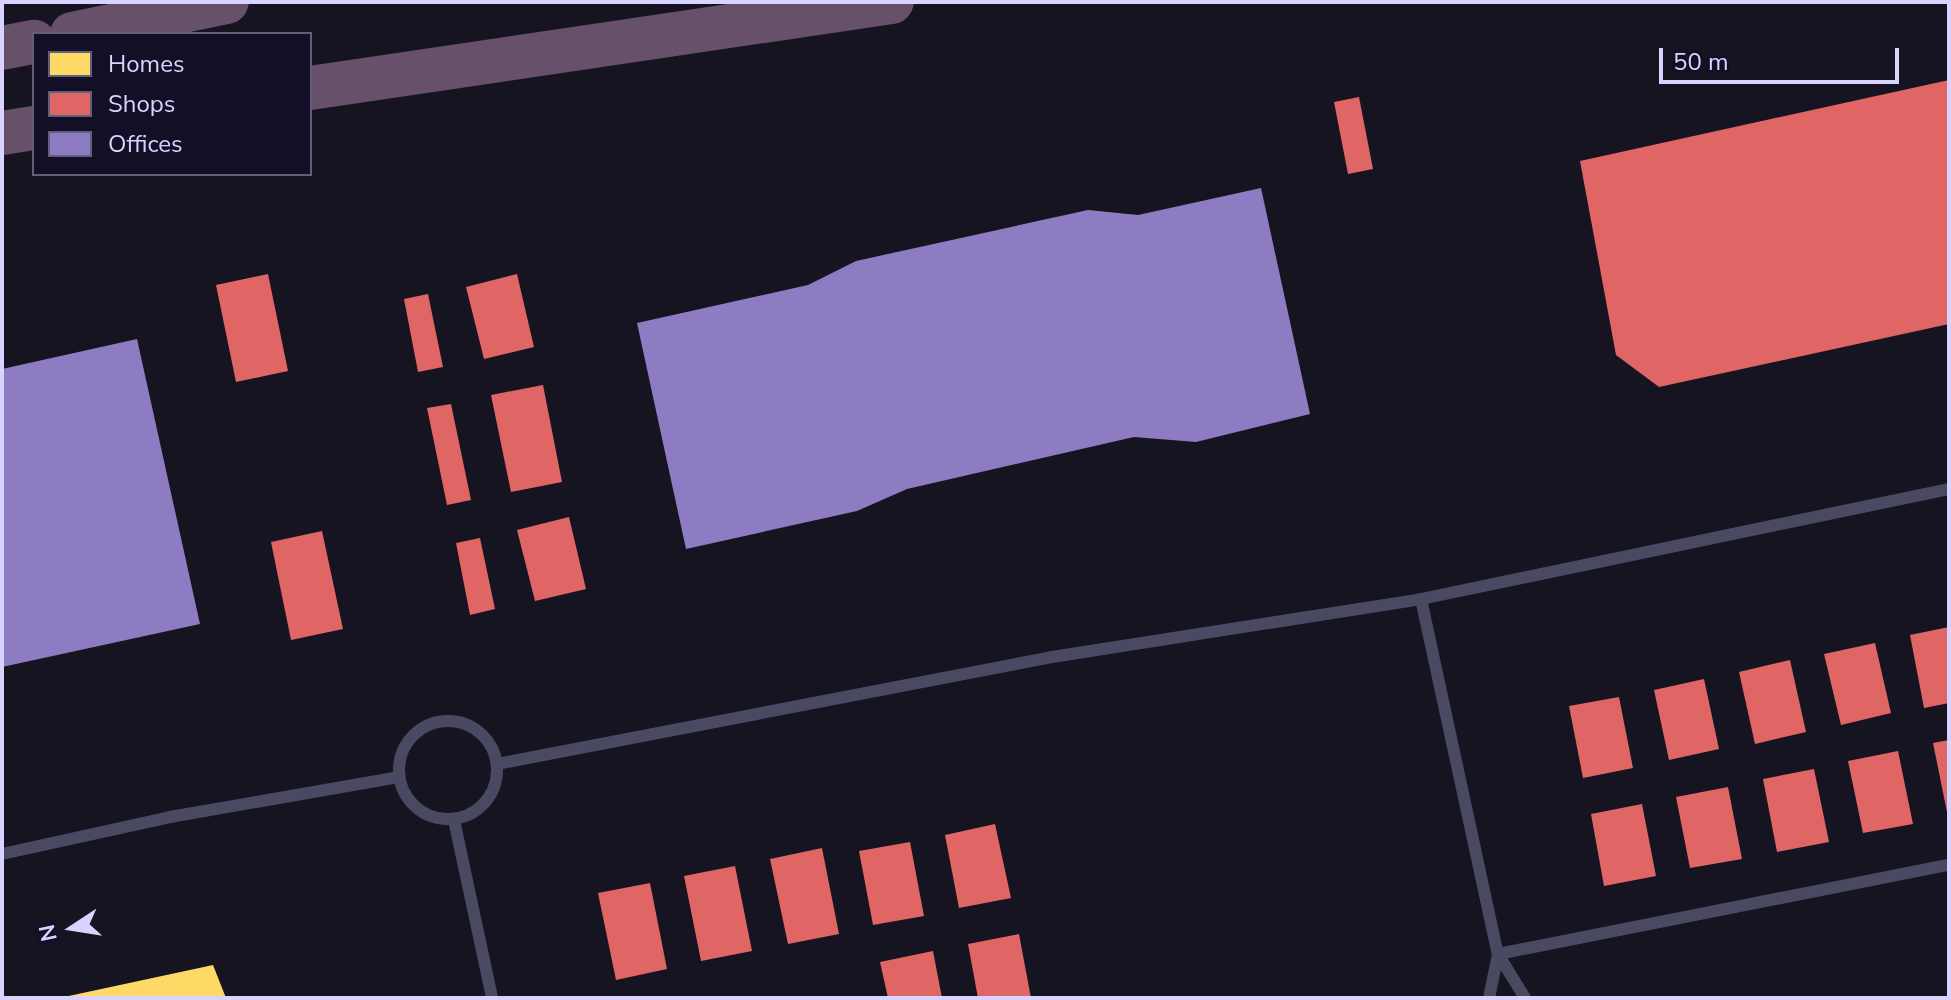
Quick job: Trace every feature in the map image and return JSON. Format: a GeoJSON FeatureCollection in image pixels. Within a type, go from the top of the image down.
{"type":"FeatureCollection","features":[{"type":"Feature","properties":{"kind":"highway"},"geometry":{"type":"LineString","coordinates":[[82,32],[227,2]]}},
{"type":"Feature","properties":{"kind":"highway"},"geometry":{"type":"LineString","coordinates":[[312,88],[892,2]]}},
{"type":"Feature","properties":{"kind":"highway"},"geometry":{"type":"LineString","coordinates":[[2,48],[32,42]]}},
{"type":"Feature","properties":{"kind":"highway"},"geometry":{"type":"LineString","coordinates":[[2,133],[32,128]]}},
{"type":"Feature","properties":{"kind":"lane"},"geometry":{"type":"LineString","coordinates":[[497,764],[1052,657],[1421,599],[1949,489]]}},
{"type":"Feature","properties":{"kind":"lane"},"geometry":{"type":"LineString","coordinates":[[1421,599],[1498,954],[1525,998]]}},
{"type":"Feature","properties":{"kind":"lane"},"geometry":{"type":"LineString","coordinates":[[441,721],[471,727],[492,749],[497,764],[491,794],[469,815],[454,820],[439,819],[412,805],[399,777],[404,747],[413,734],[441,721]]}},
{"type":"Feature","properties":{"kind":"lane"},"geometry":{"type":"LineString","coordinates":[[2,854],[170,817],[399,777]]}},
{"type":"Feature","properties":{"kind":"lane"},"geometry":{"type":"LineString","coordinates":[[454,820],[492,998]]}},
{"type":"Feature","properties":{"kind":"lane"},"geometry":{"type":"LineString","coordinates":[[1498,954],[1949,865]]}},
{"type":"Feature","properties":{"kind":"lane"},"geometry":{"type":"LineString","coordinates":[[1489,998],[1498,954]]}},
{"type":"Feature","properties":{"kind":"building: Homes"},"geometry":{"type":"Polygon","coordinates":[[[213,965],[226,998],[64,998],[64,997],[213,965]]]}},
{"type":"Feature","properties":{"kind":"building: Shops"},"geometry":{"type":"Polygon","coordinates":[[[1949,80],[1949,324],[1659,387],[1616,355],[1580,161],[1949,80]]]}},
{"type":"Feature","properties":{"kind":"building: Shops"},"geometry":{"type":"Polygon","coordinates":[[[1359,97],[1373,169],[1348,174],[1334,102],[1359,97]]]}},
{"type":"Feature","properties":{"kind":"building: Shops"},"geometry":{"type":"Polygon","coordinates":[[[268,274],[288,371],[236,382],[216,285],[268,274]]]}},
{"type":"Feature","properties":{"kind":"building: Shops"},"geometry":{"type":"Polygon","coordinates":[[[517,274],[534,347],[484,359],[466,287],[517,274]]]}},
{"type":"Feature","properties":{"kind":"building: Shops"},"geometry":{"type":"Polygon","coordinates":[[[428,294],[443,367],[418,372],[404,299],[428,294]]]}},
{"type":"Feature","properties":{"kind":"building: Shops"},"geometry":{"type":"Polygon","coordinates":[[[543,385],[562,482],[511,492],[491,395],[543,385]]]}},
{"type":"Feature","properties":{"kind":"building: Shops"},"geometry":{"type":"Polygon","coordinates":[[[451,404],[471,500],[447,505],[427,408],[451,404]]]}},
{"type":"Feature","properties":{"kind":"building: Shops"},"geometry":{"type":"Polygon","coordinates":[[[569,517],[586,589],[535,601],[517,530],[569,517]]]}},
{"type":"Feature","properties":{"kind":"building: Shops"},"geometry":{"type":"Polygon","coordinates":[[[322,531],[343,629],[291,640],[271,542],[322,531]]]}},
{"type":"Feature","properties":{"kind":"building: Shops"},"geometry":{"type":"Polygon","coordinates":[[[480,538],[495,609],[470,615],[456,543],[480,538]]]}},
{"type":"Feature","properties":{"kind":"building: Shops"},"geometry":{"type":"Polygon","coordinates":[[[1949,627],[1949,703],[1924,708],[1910,635],[1949,627]]]}},
{"type":"Feature","properties":{"kind":"building: Shops"},"geometry":{"type":"Polygon","coordinates":[[[1875,643],[1891,713],[1841,725],[1824,654],[1875,643]]]}},
{"type":"Feature","properties":{"kind":"building: Shops"},"geometry":{"type":"Polygon","coordinates":[[[1790,660],[1806,732],[1755,744],[1739,672],[1790,660]]]}},
{"type":"Feature","properties":{"kind":"building: Shops"},"geometry":{"type":"Polygon","coordinates":[[[1704,679],[1719,749],[1669,760],[1654,690],[1704,679]]]}},
{"type":"Feature","properties":{"kind":"building: Shops"},"geometry":{"type":"Polygon","coordinates":[[[1619,697],[1633,768],[1583,778],[1569,706],[1619,697]]]}},
{"type":"Feature","properties":{"kind":"building: Shops"},"geometry":{"type":"Polygon","coordinates":[[[1949,740],[1949,817],[1948,817],[1933,743],[1949,740]]]}},
{"type":"Feature","properties":{"kind":"building: Shops"},"geometry":{"type":"Polygon","coordinates":[[[1898,751],[1913,824],[1863,833],[1848,761],[1898,751]]]}},
{"type":"Feature","properties":{"kind":"building: Shops"},"geometry":{"type":"Polygon","coordinates":[[[1814,769],[1829,842],[1777,852],[1763,779],[1814,769]]]}},
{"type":"Feature","properties":{"kind":"building: Shops"},"geometry":{"type":"Polygon","coordinates":[[[1728,787],[1742,859],[1690,868],[1676,797],[1728,787]]]}},
{"type":"Feature","properties":{"kind":"building: Shops"},"geometry":{"type":"Polygon","coordinates":[[[1642,804],[1656,876],[1604,886],[1591,814],[1642,804]]]}},
{"type":"Feature","properties":{"kind":"building: Shops"},"geometry":{"type":"Polygon","coordinates":[[[995,824],[1011,898],[959,908],[945,835],[995,824]]]}},
{"type":"Feature","properties":{"kind":"building: Shops"},"geometry":{"type":"Polygon","coordinates":[[[910,842],[924,916],[873,925],[859,851],[910,842]]]}},
{"type":"Feature","properties":{"kind":"building: Shops"},"geometry":{"type":"Polygon","coordinates":[[[822,848],[839,934],[788,944],[770,859],[822,848]]]}},
{"type":"Feature","properties":{"kind":"building: Shops"},"geometry":{"type":"Polygon","coordinates":[[[735,866],[752,951],[701,961],[684,876],[735,866]]]}},
{"type":"Feature","properties":{"kind":"building: Shops"},"geometry":{"type":"Polygon","coordinates":[[[650,883],[667,969],[616,980],[598,893],[650,883]]]}},
{"type":"Feature","properties":{"kind":"building: Shops"},"geometry":{"type":"Polygon","coordinates":[[[1019,934],[1031,998],[978,998],[968,944],[1019,934]]]}},
{"type":"Feature","properties":{"kind":"building: Shops"},"geometry":{"type":"Polygon","coordinates":[[[933,951],[942,998],[888,998],[880,962],[933,951]]]}},
{"type":"Feature","properties":{"kind":"building: Offices"},"geometry":{"type":"Polygon","coordinates":[[[1261,188],[1310,414],[1196,442],[1134,437],[907,489],[857,511],[686,549],[637,323],[808,285],[856,261],[1088,210],[1138,215],[1261,188]]]}},
{"type":"Feature","properties":{"kind":"building: Offices"},"geometry":{"type":"Polygon","coordinates":[[[137,339],[200,624],[2,667],[2,369],[137,339]]]}}]}
